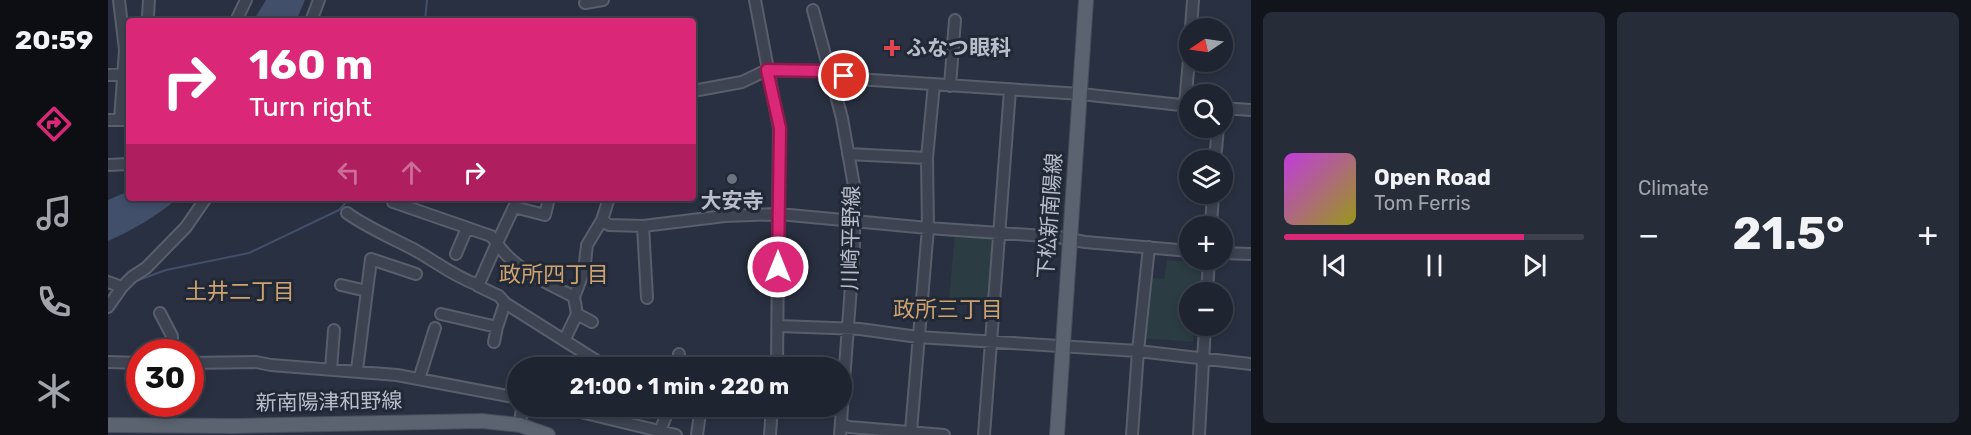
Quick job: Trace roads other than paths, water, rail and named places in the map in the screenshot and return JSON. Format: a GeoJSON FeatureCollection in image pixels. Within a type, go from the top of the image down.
{"type":"FeatureCollection","features":[{"type":"Feature","properties":{"kind":"main road","name":"下松新南陽線"},"geometry":{"type":"LineString","coordinates":[[1057,435],[1061,347],[1086,0]]}},
{"type":"Feature","properties":{"kind":"main road","name":"新南陽津和野線"},"geometry":{"type":"LineString","coordinates":[[108,425],[235,426],[440,420],[520,425],[548,435]]}},
{"type":"Feature","properties":{"kind":"street"},"geometry":{"type":"LineString","coordinates":[[119,0],[126,74],[119,120]]}},
{"type":"Feature","properties":{"kind":"street"},"geometry":{"type":"LineString","coordinates":[[148,15],[149,0]]}},
{"type":"Feature","properties":{"kind":"street"},"geometry":{"type":"LineString","coordinates":[[237,18],[246,0]]}},
{"type":"Feature","properties":{"kind":"street"},"geometry":{"type":"LineString","coordinates":[[312,18],[319,0]]}},
{"type":"Feature","properties":{"kind":"street"},"geometry":{"type":"LineString","coordinates":[[585,3],[603,0]]}},
{"type":"Feature","properties":{"kind":"street"},"geometry":{"type":"LineString","coordinates":[[755,0],[780,128],[777,357]]}},
{"type":"Feature","properties":{"kind":"street"},"geometry":{"type":"LineString","coordinates":[[1192,18],[1193,0]]}},
{"type":"Feature","properties":{"kind":"street","name":"川崎平野線"},"geometry":{"type":"LineString","coordinates":[[813,10],[830,74],[854,186],[847,357]]}},
{"type":"Feature","properties":{"kind":"street"},"geometry":{"type":"LineString","coordinates":[[950,86],[955,20]]}},
{"type":"Feature","properties":{"kind":"street"},"geometry":{"type":"LineString","coordinates":[[696,90],[742,82],[767,70],[823,71],[857,79],[1081,94],[1179,104]]}},
{"type":"Feature","properties":{"kind":"street"},"geometry":{"type":"LineString","coordinates":[[108,75],[126,74]]}},
{"type":"Feature","properties":{"kind":"street"},"geometry":{"type":"LineString","coordinates":[[911,431],[928,228],[927,158],[934,84]]}},
{"type":"Feature","properties":{"kind":"street"},"geometry":{"type":"LineString","coordinates":[[984,435],[993,342],[1010,90]]}},
{"type":"Feature","properties":{"kind":"street"},"geometry":{"type":"LineString","coordinates":[[1233,109],[1251,110]]}},
{"type":"Feature","properties":{"kind":"street"},"geometry":{"type":"LineString","coordinates":[[848,154],[927,158]]}},
{"type":"Feature","properties":{"kind":"street"},"geometry":{"type":"LineString","coordinates":[[108,165],[126,164]]}},
{"type":"Feature","properties":{"kind":"street"},"geometry":{"type":"LineString","coordinates":[[108,307],[122,287],[146,268],[186,227],[204,201]]}},
{"type":"Feature","properties":{"kind":"street"},"geometry":{"type":"LineString","coordinates":[[393,201],[491,236],[504,254],[536,276],[574,297]]}},
{"type":"Feature","properties":{"kind":"street"},"geometry":{"type":"LineString","coordinates":[[478,285],[504,224],[514,207],[545,215],[548,201]]}},
{"type":"Feature","properties":{"kind":"street"},"geometry":{"type":"LineString","coordinates":[[564,339],[577,314],[574,297],[584,271],[587,245],[602,220],[608,201]]}},
{"type":"Feature","properties":{"kind":"street"},"geometry":{"type":"LineString","coordinates":[[347,213],[368,228],[413,249],[458,277],[499,296],[505,303],[592,357]]}},
{"type":"Feature","properties":{"kind":"street"},"geometry":{"type":"LineString","coordinates":[[602,220],[609,225],[643,226],[725,216],[778,214],[1058,237],[1179,250]]}},
{"type":"Feature","properties":{"kind":"street"},"geometry":{"type":"LineString","coordinates":[[643,226],[646,298]]}},
{"type":"Feature","properties":{"kind":"street"},"geometry":{"type":"LineString","coordinates":[[456,254],[467,228]]}},
{"type":"Feature","properties":{"kind":"street"},"geometry":{"type":"LineString","coordinates":[[1132,435],[1149,247]]}},
{"type":"Feature","properties":{"kind":"street"},"geometry":{"type":"LineString","coordinates":[[1233,253],[1251,254]]}},
{"type":"Feature","properties":{"kind":"street"},"geometry":{"type":"LineString","coordinates":[[357,370],[371,259],[416,273]]}},
{"type":"Feature","properties":{"kind":"street"},"geometry":{"type":"LineString","coordinates":[[108,282],[122,287]]}},
{"type":"Feature","properties":{"kind":"street"},"geometry":{"type":"LineString","coordinates":[[341,285],[367,291]]}},
{"type":"Feature","properties":{"kind":"street"},"geometry":{"type":"LineString","coordinates":[[494,342],[505,303]]}},
{"type":"Feature","properties":{"kind":"street"},"geometry":{"type":"LineString","coordinates":[[160,313],[172,339]]}},
{"type":"Feature","properties":{"kind":"street"},"geometry":{"type":"LineString","coordinates":[[441,314],[497,327]]}},
{"type":"Feature","properties":{"kind":"street"},"geometry":{"type":"LineString","coordinates":[[577,314],[592,322]]}},
{"type":"Feature","properties":{"kind":"street"},"geometry":{"type":"LineString","coordinates":[[778,326],[849,328],[918,337],[1138,351],[1251,364]]}},
{"type":"Feature","properties":{"kind":"street"},"geometry":{"type":"LineString","coordinates":[[331,369],[334,330]]}},
{"type":"Feature","properties":{"kind":"street"},"geometry":{"type":"LineString","coordinates":[[419,379],[431,332]]}},
{"type":"Feature","properties":{"kind":"street"},"geometry":{"type":"LineString","coordinates":[[1199,435],[1205,336]]}},
{"type":"Feature","properties":{"kind":"street"},"geometry":{"type":"LineString","coordinates":[[108,362],[126,363]]}},
{"type":"Feature","properties":{"kind":"street"},"geometry":{"type":"LineString","coordinates":[[204,363],[256,362],[271,365],[357,370],[507,396]]}},
{"type":"Feature","properties":{"kind":"street"},"geometry":{"type":"LineString","coordinates":[[520,425],[521,417]]}},
{"type":"Feature","properties":{"kind":"street"},"geometry":{"type":"LineString","coordinates":[[602,417],[676,435]]}},
{"type":"Feature","properties":{"kind":"street"},"geometry":{"type":"LineString","coordinates":[[660,431],[666,417]]}},
{"type":"Feature","properties":{"kind":"street"},"geometry":{"type":"LineString","coordinates":[[697,435],[699,417]]}},
{"type":"Feature","properties":{"kind":"street"},"geometry":{"type":"LineString","coordinates":[[770,435],[771,417]]}},
{"type":"Feature","properties":{"kind":"street"},"geometry":{"type":"LineString","coordinates":[[841,429],[849,427],[944,435]]}},
{"type":"Feature","properties":{"kind":"water"},"geometry":{"type":"Polygon","coordinates":[[[266,0],[305,0],[297,18],[255,18],[266,0]]]}},
{"type":"Feature","properties":{"kind":"water"},"geometry":{"type":"Polygon","coordinates":[[[126,192],[126,201],[174,201],[144,222],[108,241],[108,200],[126,192]]]}},
{"type":"Feature","properties":{"kind":"waterway"},"geometry":{"type":"LineString","coordinates":[[425,18],[427,0]]}},
{"type":"Feature","properties":{"kind":"waterway"},"geometry":{"type":"LineString","coordinates":[[133,282],[166,270],[249,253],[339,210],[347,201]]}},
{"type":"Feature","properties":{"kind":"waterway"},"geometry":{"type":"LineString","coordinates":[[502,292],[513,302]]}},
{"type":"Feature","properties":{"kind":"place","name":"ふなつ眼科"},"geometry":{"type":"Point","coordinates":[892,48]}},
{"type":"Feature","properties":{"kind":"place","name":"大安寺"},"geometry":{"type":"Point","coordinates":[732,179]}},
{"type":"Feature","properties":{"kind":"district","name":"政所四丁目"},"geometry":{"type":"Point","coordinates":[554,274]}},
{"type":"Feature","properties":{"kind":"district","name":"土井二丁目"},"geometry":{"type":"Point","coordinates":[240,291]}},
{"type":"Feature","properties":{"kind":"district","name":"政所三丁目"},"geometry":{"type":"Point","coordinates":[948,309]}}]}
